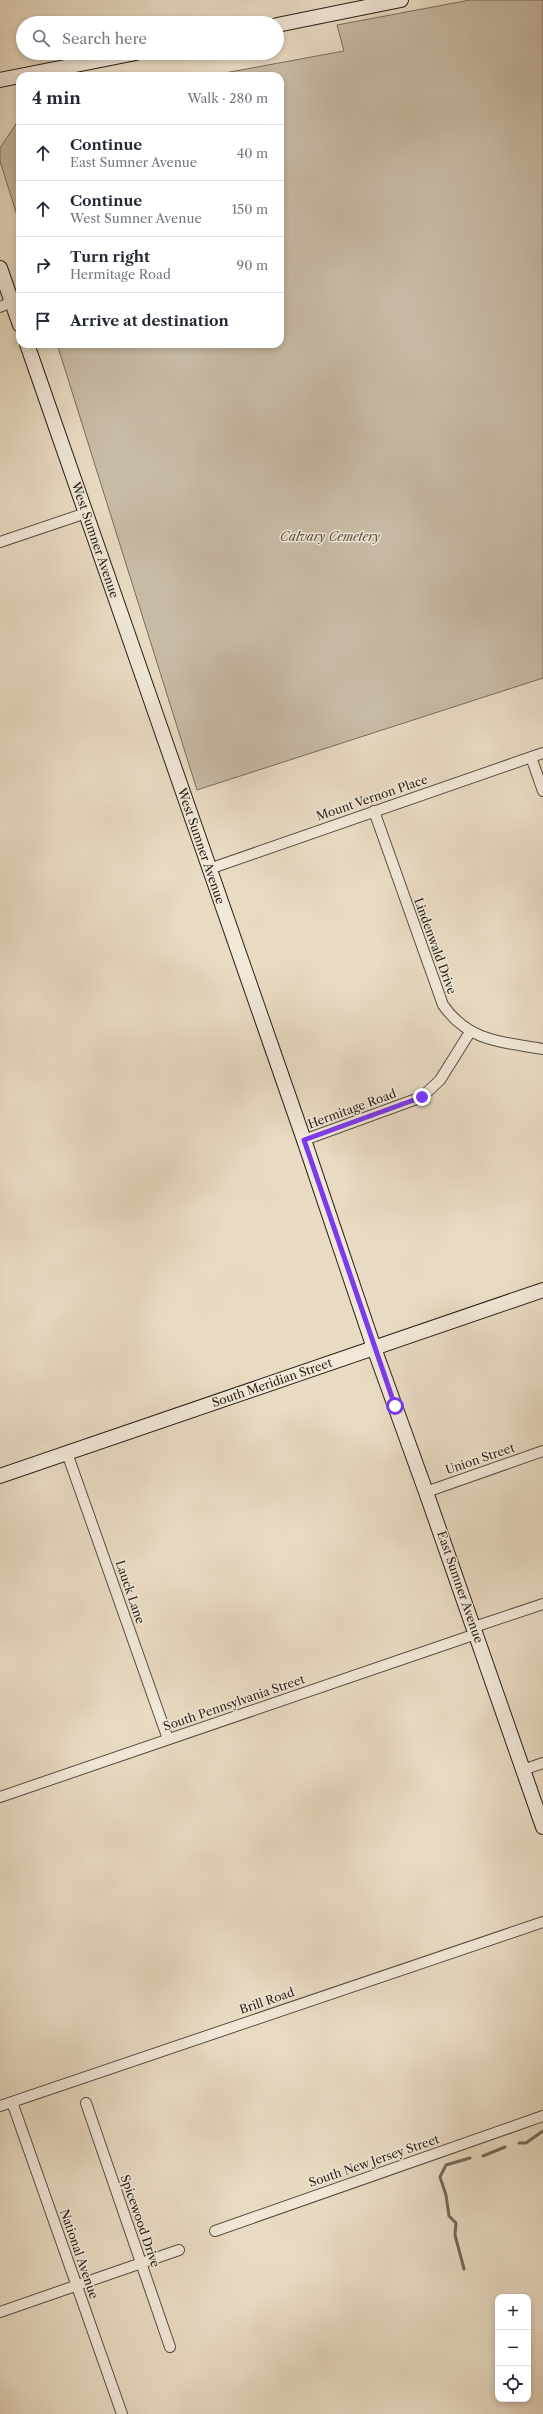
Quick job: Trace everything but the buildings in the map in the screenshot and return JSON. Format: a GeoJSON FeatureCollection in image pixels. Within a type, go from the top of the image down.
{"type":"FeatureCollection","features":[{"type":"Feature","properties":{"kind":"street"},"geometry":{"type":"LineString","coordinates":[[284,24],[401,0]]}},
{"type":"Feature","properties":{"kind":"street"},"geometry":{"type":"LineString","coordinates":[[40,72],[101,60]]}},
{"type":"Feature","properties":{"kind":"street"},"geometry":{"type":"LineString","coordinates":[[0,80],[16,77]]}},
{"type":"Feature","properties":{"kind":"street"},"geometry":{"type":"LineString","coordinates":[[0,268],[6,305],[16,319]]}},
{"type":"Feature","properties":{"kind":"street","name":"West Sumner Avenue"},"geometry":{"type":"LineString","coordinates":[[28,348],[304,1140],[374,1348]]}},
{"type":"Feature","properties":{"kind":"street"},"geometry":{"type":"LineString","coordinates":[[0,542],[86,513]]}},
{"type":"Feature","properties":{"kind":"street","name":"Mount Vernon Place"},"geometry":{"type":"LineString","coordinates":[[209,869],[543,753]]}},
{"type":"Feature","properties":{"kind":"street"},"geometry":{"type":"LineString","coordinates":[[531,757],[543,791]]}},
{"type":"Feature","properties":{"kind":"street","name":"Lindenwald Drive"},"geometry":{"type":"LineString","coordinates":[[374,811],[439,997],[448,1013],[470,1032],[494,1041],[543,1049]]}},
{"type":"Feature","properties":{"kind":"street","name":"Hermitage Road"},"geometry":{"type":"LineString","coordinates":[[304,1140],[422,1097],[440,1080],[470,1032]]}},
{"type":"Feature","properties":{"kind":"street","name":"South Meridian Street"},"geometry":{"type":"LineString","coordinates":[[0,1476],[543,1290]]}},
{"type":"Feature","properties":{"kind":"street","name":"East Sumner Avenue"},"geometry":{"type":"LineString","coordinates":[[374,1348],[543,1827]]}},
{"type":"Feature","properties":{"kind":"street","name":"Union Street"},"geometry":{"type":"LineString","coordinates":[[426,1492],[543,1451]]}},
{"type":"Feature","properties":{"kind":"street","name":"Lauck Lane"},"geometry":{"type":"LineString","coordinates":[[67,1453],[168,1739]]}},
{"type":"Feature","properties":{"kind":"street","name":"South Pennsylvania Street"},"geometry":{"type":"LineString","coordinates":[[0,1797],[475,1631],[543,1604]]}},
{"type":"Feature","properties":{"kind":"street"},"geometry":{"type":"LineString","coordinates":[[523,1770],[543,1763]]}},
{"type":"Feature","properties":{"kind":"street","name":"Brill Road"},"geometry":{"type":"LineString","coordinates":[[0,2106],[543,1922]]}},
{"type":"Feature","properties":{"kind":"street","name":"National Avenue"},"geometry":{"type":"LineString","coordinates":[[12,2102],[122,2414]]}},
{"type":"Feature","properties":{"kind":"street","name":"Spicewood Drive"},"geometry":{"type":"LineString","coordinates":[[86,2103],[170,2347]]}},
{"type":"Feature","properties":{"kind":"street","name":"South New Jersey Street"},"geometry":{"type":"LineString","coordinates":[[214,2231],[543,2116]]}},
{"type":"Feature","properties":{"kind":"street"},"geometry":{"type":"LineString","coordinates":[[0,2312],[141,2262],[180,2250]]}},
{"type":"Feature","properties":{"kind":"green space","name":"Calvary Cemetery"},"geometry":{"type":"Polygon","coordinates":[[[470,0],[543,0],[543,678],[197,790],[58,348],[284,348],[284,72],[230,72],[344,51],[337,25],[470,0]]]}},
{"type":"Feature","properties":{"kind":"green space"},"geometry":{"type":"Polygon","coordinates":[[[16,124],[16,212],[0,161],[0,148],[16,124]]]}},
{"type":"Feature","properties":{"kind":"waterway"},"geometry":{"type":"LineString","coordinates":[[519,2143],[526,2143],[543,2131]]}},
{"type":"Feature","properties":{"kind":"waterway"},"geometry":{"type":"LineString","coordinates":[[483,2156],[505,2147]]}},
{"type":"Feature","properties":{"kind":"waterway"},"geometry":{"type":"LineString","coordinates":[[464,2269],[455,2235],[456,2223],[449,2216],[446,2195],[440,2177],[446,2165],[470,2158]]}},
{"type":"Feature","properties":{"kind":"route"},"geometry":{"type":"LineString","coordinates":[[395,1406],[304,1140],[412,1102],[422,1097]]}}]}
